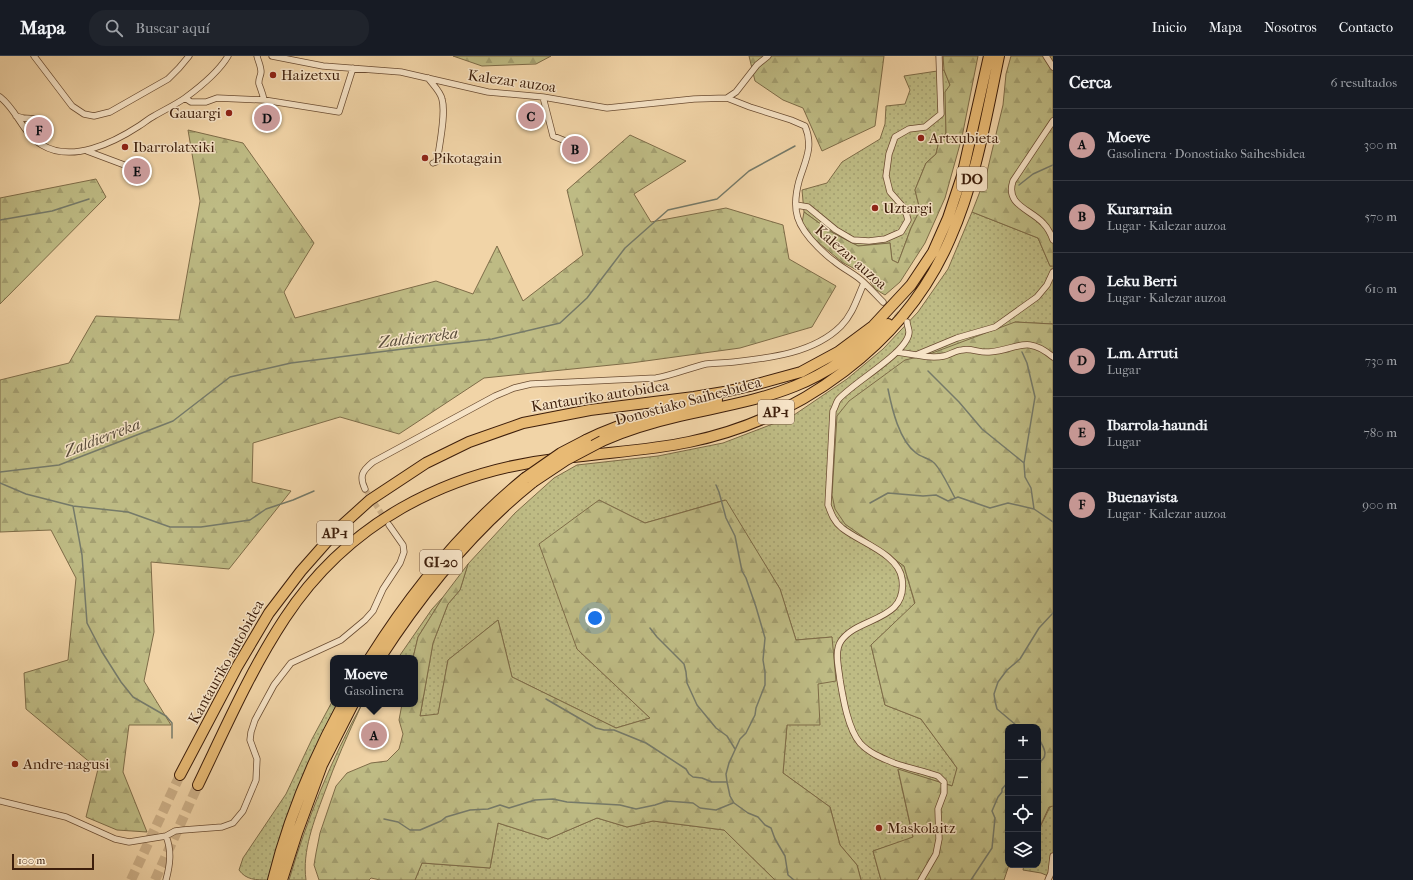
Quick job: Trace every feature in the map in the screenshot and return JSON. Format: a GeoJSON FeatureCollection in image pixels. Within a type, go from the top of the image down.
{"type":"FeatureCollection","features":[{"type":"Feature","properties":{"kind":"highway","name":"Kantauriko autobidea"},"geometry":{"type":"LineString","coordinates":[[180,775],[237,667],[269,613],[301,571],[339,528],[370,500],[426,463],[469,442],[523,423],[590,410],[724,392],[800,372],[838,352],[873,326],[911,285],[933,252],[948,218],[962,176],[989,56]]}},
{"type":"Feature","properties":{"kind":"highway","name":"DO"},"geometry":{"type":"LineString","coordinates":[[919,293],[934,270],[950,239],[967,194],[975,170],[999,56]]}},
{"type":"Feature","properties":{"kind":"highway","name":"Kantauriko autobidea"},"geometry":{"type":"LineString","coordinates":[[198,785],[262,656],[285,618],[311,583],[326,566],[352,542],[385,517],[433,492],[482,473],[531,462],[628,451],[689,442],[729,431],[768,416],[816,392],[863,356],[885,336],[919,293]]}},
{"type":"Feature","properties":{"kind":"highway","name":"Donostiako Saihesbidea"},"geometry":{"type":"LineString","coordinates":[[382,655],[426,592],[456,556],[515,497],[529,480],[618,434],[665,420],[730,406],[776,393],[812,379],[859,349],[919,293]]}},
{"type":"Feature","properties":{"kind":"highway","name":"Donostiako Saihesbidea"},"geometry":{"type":"LineString","coordinates":[[372,655],[383,637],[416,592],[448,553],[490,508],[529,480],[561,452],[604,431],[666,411],[750,392],[800,372]]}},
{"type":"Feature","properties":{"kind":"highway"},"geometry":{"type":"LineString","coordinates":[[273,880],[302,789],[342,707]]}},
{"type":"Feature","properties":{"kind":"highway"},"geometry":{"type":"LineString","coordinates":[[282,880],[297,833],[322,765],[351,707]]}},
{"type":"Feature","properties":{"kind":"street"},"geometry":{"type":"LineString","coordinates":[[34,56],[72,106],[84,114],[94,116],[110,112],[168,79],[189,56]]}},
{"type":"Feature","properties":{"kind":"street"},"geometry":{"type":"LineString","coordinates":[[0,97],[33,138],[42,145],[63,152],[87,151],[102,146],[137,128],[185,98],[198,89],[228,56]]}},
{"type":"Feature","properties":{"kind":"street"},"geometry":{"type":"LineString","coordinates":[[257,56],[261,72],[259,84],[264,100]]}},
{"type":"Feature","properties":{"kind":"street","name":"Kalezar auzoa"},"geometry":{"type":"LineString","coordinates":[[272,56],[315,65],[401,72],[488,92],[543,97],[607,108],[694,99],[727,98],[805,126],[809,135],[809,148],[799,183],[796,205],[798,222],[805,234],[831,260],[864,283],[883,302]]}},
{"type":"Feature","properties":{"kind":"street"},"geometry":{"type":"LineString","coordinates":[[727,98],[736,92],[757,65],[768,56]]}},
{"type":"Feature","properties":{"kind":"street"},"geometry":{"type":"LineString","coordinates":[[796,205],[808,207],[836,230],[853,240],[869,241],[885,239],[901,232],[908,220],[905,210],[890,192],[886,176],[889,154],[895,137],[909,129],[925,127],[941,114],[940,56]]}},
{"type":"Feature","properties":{"kind":"street"},"geometry":{"type":"LineString","coordinates":[[1046,56],[1053,67]]}},
{"type":"Feature","properties":{"kind":"street"},"geometry":{"type":"LineString","coordinates":[[185,98],[191,102],[206,102],[217,98],[264,100],[339,112],[353,68]]}},
{"type":"Feature","properties":{"kind":"street"},"geometry":{"type":"LineString","coordinates":[[428,78],[440,93],[443,100],[443,116],[438,156],[436,162],[433,163]]}},
{"type":"Feature","properties":{"kind":"street"},"geometry":{"type":"LineString","coordinates":[[543,97],[553,136],[568,142]]}},
{"type":"Feature","properties":{"kind":"street"},"geometry":{"type":"LineString","coordinates":[[16,116],[38,119]]}},
{"type":"Feature","properties":{"kind":"street"},"geometry":{"type":"LineString","coordinates":[[1053,121],[1013,180],[1010,189],[1014,200],[1043,223],[1051,233],[1053,240]]}},
{"type":"Feature","properties":{"kind":"street"},"geometry":{"type":"LineString","coordinates":[[87,151],[127,166]]}},
{"type":"Feature","properties":{"kind":"street"},"geometry":{"type":"LineString","coordinates":[[916,355],[956,338],[995,327],[1037,297],[1047,285],[1053,272]]}},
{"type":"Feature","properties":{"kind":"street"},"geometry":{"type":"LineString","coordinates":[[365,489],[361,480],[363,473],[373,462],[495,396],[514,388],[531,384],[656,378],[706,364],[773,356],[800,350],[821,341],[841,326],[851,314],[864,283]]}},
{"type":"Feature","properties":{"kind":"street"},"geometry":{"type":"LineString","coordinates":[[907,322],[909,332],[905,342],[897,352],[846,392],[835,406],[833,411],[828,505],[832,517],[841,527],[883,553],[898,567],[902,577],[903,588],[899,600],[893,610],[850,633],[841,641],[837,650],[842,694],[850,723],[860,743],[879,757],[938,776],[944,782],[944,793],[938,809],[939,839],[936,854],[921,880]]}},
{"type":"Feature","properties":{"kind":"street"},"geometry":{"type":"LineString","coordinates":[[897,352],[928,357],[944,356],[962,350],[988,352],[1028,344],[1044,349],[1053,357]]}},
{"type":"Feature","properties":{"kind":"street"},"geometry":{"type":"LineString","coordinates":[[0,801],[66,817],[115,839],[129,842],[166,836],[175,831],[229,825],[238,818],[243,811],[256,780],[257,759],[250,740],[251,732],[255,720],[274,685],[291,663],[341,640],[365,620],[373,611],[383,588],[400,563],[404,552],[403,545],[389,525]]}},
{"type":"Feature","properties":{"kind":"street"},"geometry":{"type":"LineString","coordinates":[[166,836],[171,855],[166,880]]}},
{"type":"Feature","properties":{"kind":"street"},"geometry":{"type":"LineString","coordinates":[[1048,880],[1052,873],[1053,856]]}},
{"type":"Feature","properties":{"kind":"green space"},"geometry":{"type":"Polygon","coordinates":[[[453,56],[551,56],[536,64],[482,66],[453,56]]]}},
{"type":"Feature","properties":{"kind":"green space"},"geometry":{"type":"Polygon","coordinates":[[[749,56],[884,56],[875,126],[822,151],[803,108],[783,100],[755,81],[749,56]]]}},
{"type":"Feature","properties":{"kind":"green space"},"geometry":{"type":"Polygon","coordinates":[[[943,56],[978,56],[962,137],[945,198],[925,243],[900,282],[885,295],[875,289],[866,275],[842,262],[813,238],[802,223],[804,212],[833,233],[858,246],[890,243],[892,260],[898,263],[911,228],[920,210],[915,190],[926,163],[936,154],[939,141],[946,133],[945,92],[950,85],[944,70],[943,56]]]}},
{"type":"Feature","properties":{"kind":"green space"},"geometry":{"type":"Polygon","coordinates":[[[1011,56],[1053,56],[1053,266],[1050,266],[1038,238],[972,212],[986,176],[1003,105],[1006,74],[1011,56]]]}},
{"type":"Feature","properties":{"kind":"green space"},"geometry":{"type":"Polygon","coordinates":[[[944,70],[950,85],[946,115],[946,133],[939,141],[936,154],[926,163],[915,190],[920,210],[911,228],[898,263],[892,260],[890,243],[858,246],[833,233],[804,212],[802,190],[827,183],[842,162],[880,139],[885,124],[886,106],[905,104],[910,90],[904,76],[944,70]]]}},
{"type":"Feature","properties":{"kind":"green space"},"geometry":{"type":"Polygon","coordinates":[[[188,130],[243,143],[314,243],[284,292],[295,318],[436,281],[473,294],[497,246],[523,301],[583,255],[567,190],[630,135],[686,161],[634,194],[651,222],[726,208],[783,225],[789,259],[836,286],[812,327],[740,348],[631,363],[484,378],[399,434],[340,417],[253,443],[252,482],[291,491],[229,569],[151,562],[154,632],[144,681],[171,725],[129,725],[123,772],[147,832],[117,830],[86,817],[98,769],[26,709],[24,673],[68,660],[76,578],[51,530],[0,532],[0,380],[69,363],[96,316],[179,320],[200,201],[188,130]]]}},
{"type":"Feature","properties":{"kind":"green space"},"geometry":{"type":"Polygon","coordinates":[[[96,179],[106,197],[0,304],[0,198],[96,179]]]}},
{"type":"Feature","properties":{"kind":"green space"},"geometry":{"type":"Polygon","coordinates":[[[972,212],[1038,238],[1050,266],[1053,266],[1053,324],[1015,322],[846,524],[904,566],[915,604],[871,645],[885,705],[921,719],[957,768],[953,786],[898,770],[913,838],[873,851],[881,880],[861,880],[857,865],[840,845],[830,807],[783,773],[787,725],[818,684],[832,637],[796,640],[780,589],[725,500],[645,523],[599,500],[577,649],[650,718],[616,728],[512,677],[498,620],[448,660],[438,715],[420,716],[433,643],[448,604],[460,590],[468,564],[515,513],[554,478],[577,465],[658,456],[723,443],[791,417],[847,379],[883,349],[918,312],[948,269],[972,212]]]}},
{"type":"Feature","properties":{"kind":"green space"},"geometry":{"type":"Polygon","coordinates":[[[1015,322],[1053,324],[1053,806],[1049,807],[1041,824],[1041,724],[1005,724],[1005,868],[1008,868],[1004,880],[881,880],[873,851],[913,837],[898,769],[952,786],[957,768],[921,719],[885,705],[871,645],[915,603],[904,566],[845,524],[835,509],[832,495],[837,416],[849,401],[905,360],[927,355],[1015,322]]]}},
{"type":"Feature","properties":{"kind":"green space"},"geometry":{"type":"Polygon","coordinates":[[[599,500],[645,523],[726,500],[780,589],[796,640],[832,637],[836,681],[818,684],[820,725],[787,725],[783,773],[830,807],[840,845],[857,865],[861,880],[775,880],[724,830],[653,821],[627,827],[597,818],[548,839],[498,823],[490,868],[422,863],[415,880],[380,880],[371,878],[369,880],[319,880],[314,865],[316,853],[320,833],[336,786],[347,773],[371,763],[387,761],[399,749],[403,734],[399,720],[401,707],[418,707],[418,655],[414,655],[418,637],[443,597],[468,564],[460,590],[448,604],[433,643],[420,716],[438,714],[448,660],[498,620],[512,677],[616,728],[650,718],[577,649],[539,544],[599,500]]]}},
{"type":"Feature","properties":{"kind":"green space"},"geometry":{"type":"Polygon","coordinates":[[[443,597],[418,637],[414,655],[400,655],[432,609],[443,597]]]}},
{"type":"Feature","properties":{"kind":"green space"},"geometry":{"type":"Polygon","coordinates":[[[330,706],[330,707],[335,707],[316,747],[298,790],[268,880],[248,878],[239,870],[243,858],[286,794],[312,739],[330,706]]]}},
{"type":"Feature","properties":{"kind":"green space"},"geometry":{"type":"Polygon","coordinates":[[[361,707],[328,782],[313,825],[307,847],[305,869],[306,880],[289,880],[312,812],[330,768],[361,707]]]}},
{"type":"Feature","properties":{"kind":"green space"},"geometry":{"type":"Polygon","coordinates":[[[1053,806],[1053,878],[1041,873],[1023,870],[1023,868],[1041,868],[1041,825],[1050,807],[1053,806]]]}},
{"type":"Feature","properties":{"kind":"green space"},"geometry":{"type":"Polygon","coordinates":[[[597,818],[627,827],[653,821],[724,830],[775,880],[415,880],[422,863],[490,868],[498,823],[548,839],[597,818]]]}},
{"type":"Feature","properties":{"kind":"waterway","name":"Zaldierreka"},"geometry":{"type":"LineString","coordinates":[[0,472],[59,465],[173,421],[230,377],[291,363],[492,339],[560,323],[587,298],[625,248],[668,210],[717,199],[749,171],[795,146]]}},
{"type":"Feature","properties":{"kind":"waterway"},"geometry":{"type":"LineString","coordinates":[[1019,185],[1033,174],[1053,165]]}},
{"type":"Feature","properties":{"kind":"waterway"},"geometry":{"type":"LineString","coordinates":[[0,220],[52,211],[89,199]]}},
{"type":"Feature","properties":{"kind":"waterway"},"geometry":{"type":"LineString","coordinates":[[1022,352],[1027,363],[1035,397],[1024,463],[1025,477],[1031,488],[1034,509]]}},
{"type":"Feature","properties":{"kind":"waterway"},"geometry":{"type":"LineString","coordinates":[[928,371],[959,402],[982,429],[1024,463]]}},
{"type":"Feature","properties":{"kind":"waterway"},"geometry":{"type":"LineString","coordinates":[[888,389],[894,415],[905,440],[916,453],[936,465],[942,473],[955,498]]}},
{"type":"Feature","properties":{"kind":"waterway"},"geometry":{"type":"LineString","coordinates":[[0,483],[26,494],[73,506],[128,512],[170,527],[201,527],[250,520],[266,509],[314,491]]}},
{"type":"Feature","properties":{"kind":"waterway"},"geometry":{"type":"LineString","coordinates":[[716,485],[726,518],[735,536],[742,571],[756,607],[765,638],[763,660],[765,685],[756,708],[755,715],[746,733],[740,739],[729,763],[726,774],[727,782],[730,796],[734,803],[748,813],[758,817],[765,825],[771,828],[775,839],[785,856],[788,875],[794,880]]}},
{"type":"Feature","properties":{"kind":"waterway"},"geometry":{"type":"LineString","coordinates":[[870,503],[888,493],[923,496],[936,495],[948,501],[958,497],[990,508],[1008,503],[1034,509],[1053,522]]}},
{"type":"Feature","properties":{"kind":"waterway"},"geometry":{"type":"LineString","coordinates":[[73,506],[82,555],[87,623],[102,652],[121,682],[133,697],[166,716],[172,723],[172,738]]}},
{"type":"Feature","properties":{"kind":"waterway"},"geometry":{"type":"LineString","coordinates":[[1015,724],[997,709],[994,694],[998,682],[1007,670],[1020,659],[1039,628],[1053,613]]}},
{"type":"Feature","properties":{"kind":"waterway"},"geometry":{"type":"LineString","coordinates":[[650,628],[684,664],[687,683],[697,705],[716,728],[727,736],[735,749]]}},
{"type":"Feature","properties":{"kind":"waterway"},"geometry":{"type":"LineString","coordinates":[[546,699],[596,728],[614,730],[646,743],[686,769],[693,777],[702,778],[712,782],[727,782]]}},
{"type":"Feature","properties":{"kind":"waterway"},"geometry":{"type":"LineString","coordinates":[[1041,743],[1045,752],[1044,758],[1041,762]]}},
{"type":"Feature","properties":{"kind":"waterway"},"geometry":{"type":"LineString","coordinates":[[971,880],[992,848],[995,818],[992,811],[1005,786]]}},
{"type":"Feature","properties":{"kind":"waterway"},"geometry":{"type":"LineString","coordinates":[[384,819],[398,822],[410,830],[420,830],[441,821],[446,817],[470,810],[488,809],[500,805],[509,808],[535,800],[553,799],[567,802],[620,805],[636,809],[667,801],[693,803],[700,808],[716,810],[733,803]]}},
{"type":"Feature","properties":{"kind":"tunnel"},"geometry":{"type":"LineString","coordinates":[[883,302],[902,319]]}},
{"type":"Feature","properties":{"kind":"tunnel"},"geometry":{"type":"LineString","coordinates":[[365,489],[386,520]]}},
{"type":"Feature","properties":{"kind":"tunnel"},"geometry":{"type":"LineString","coordinates":[[131,880],[180,775]]}},
{"type":"Feature","properties":{"kind":"tunnel"},"geometry":{"type":"LineString","coordinates":[[155,880],[198,785]]}},
{"type":"Feature","properties":{"kind":"place","name":"Haizetxu"},"geometry":{"type":"Point","coordinates":[273,75]}},
{"type":"Feature","properties":{"kind":"place","name":"Gauargi"},"geometry":{"type":"Point","coordinates":[229,113]}},
{"type":"Feature","properties":{"kind":"place","name":"Leku Berri"},"geometry":{"type":"Point","coordinates":[531,116]}},
{"type":"Feature","properties":{"kind":"place","name":"L.m. Arruti"},"geometry":{"type":"Point","coordinates":[267,118]}},
{"type":"Feature","properties":{"kind":"place","name":"Buenavista"},"geometry":{"type":"Point","coordinates":[39,130]}},
{"type":"Feature","properties":{"kind":"place","name":"Artxubieta"},"geometry":{"type":"Point","coordinates":[921,138]}},
{"type":"Feature","properties":{"kind":"place","name":"Ibarrolatxiki"},"geometry":{"type":"Point","coordinates":[125,147]}},
{"type":"Feature","properties":{"kind":"place","name":"Kurarrain"},"geometry":{"type":"Point","coordinates":[575,149]}},
{"type":"Feature","properties":{"kind":"place","name":"Pikotagain"},"geometry":{"type":"Point","coordinates":[425,158]}},
{"type":"Feature","properties":{"kind":"place","name":"Ibarrola-haundi"},"geometry":{"type":"Point","coordinates":[137,171]}},
{"type":"Feature","properties":{"kind":"place","name":"Uztargi"},"geometry":{"type":"Point","coordinates":[875,208]}},
{"type":"Feature","properties":{"kind":"place","name":"Moeve"},"geometry":{"type":"Point","coordinates":[374,735]}},
{"type":"Feature","properties":{"kind":"place","name":"Andre-nagusi"},"geometry":{"type":"Point","coordinates":[15,764]}},
{"type":"Feature","properties":{"kind":"place","name":"Maskolaitz"},"geometry":{"type":"Point","coordinates":[879,828]}}]}
